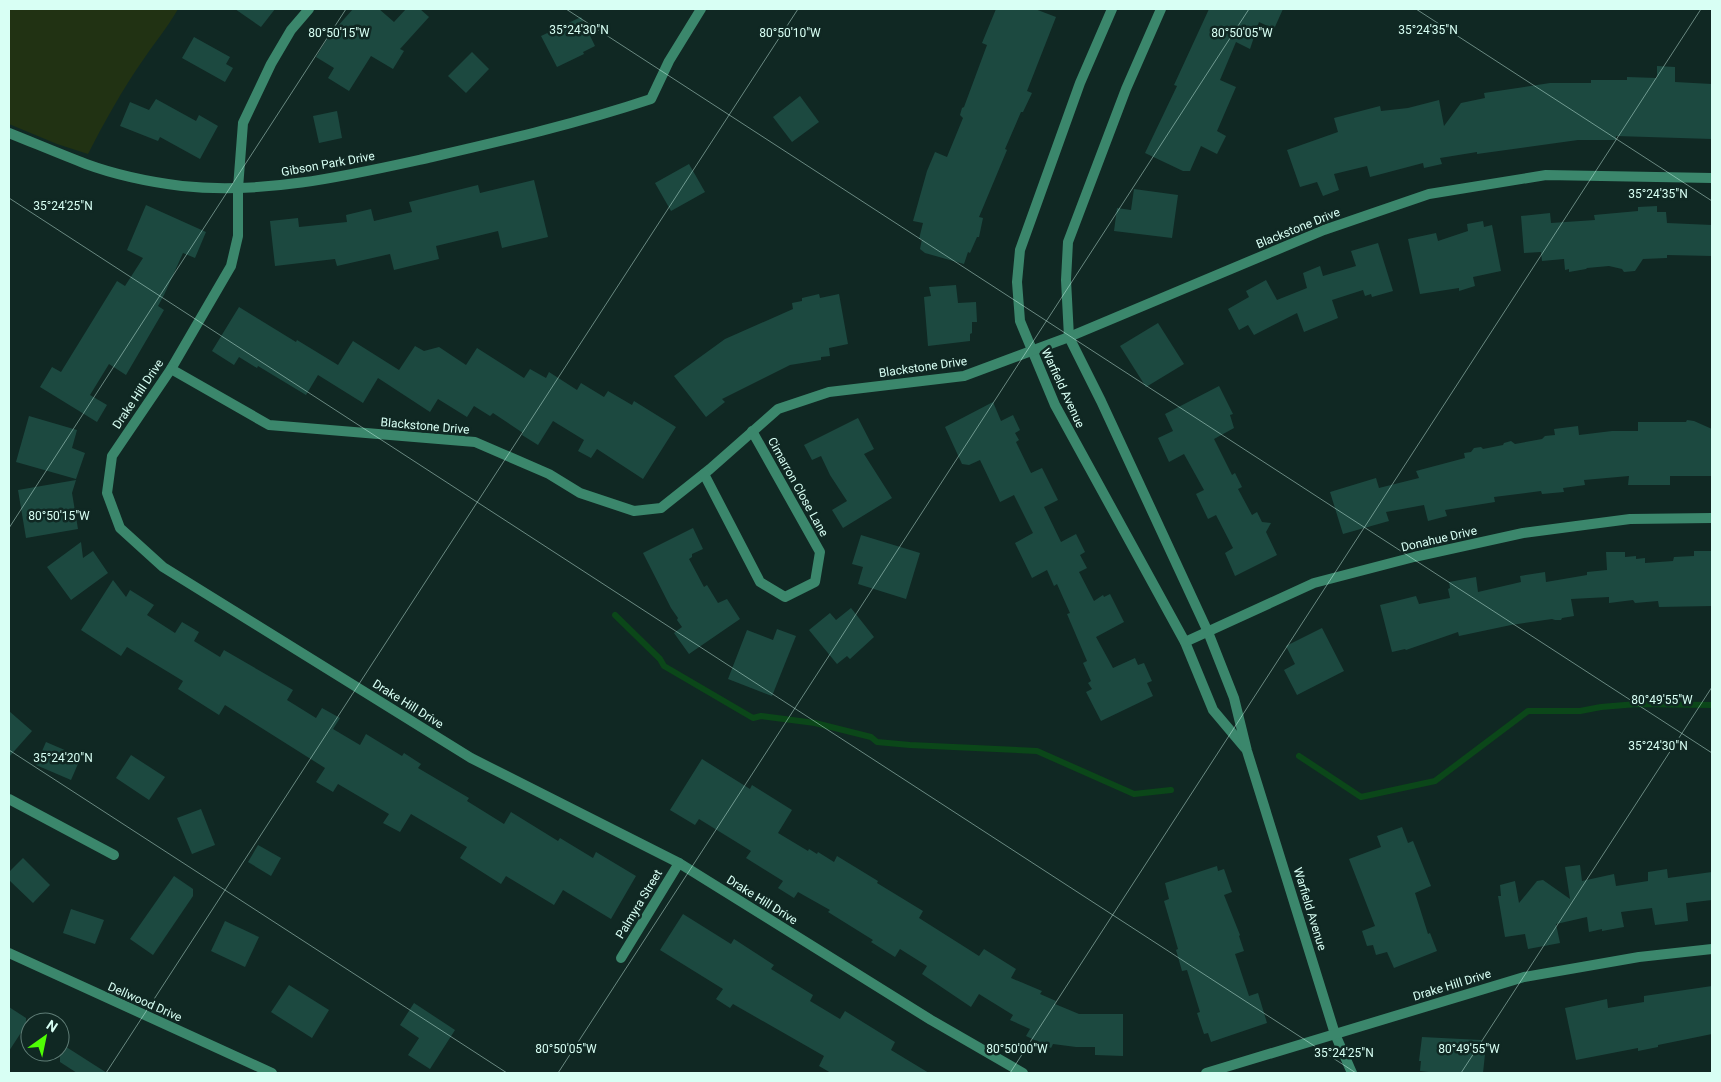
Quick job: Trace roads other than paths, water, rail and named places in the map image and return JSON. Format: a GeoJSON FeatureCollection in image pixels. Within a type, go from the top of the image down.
{"type":"FeatureCollection","features":[{"type":"Feature","properties":{"kind":"street","name":"Drake Hill Drive"},"geometry":{"type":"LineString","coordinates":[[310,9],[291,30],[271,64],[243,123],[238,188],[238,236],[231,266],[171,369],[112,456],[107,493],[120,528],[163,567],[471,758],[679,863],[931,1020],[1023,1073]]}},
{"type":"Feature","properties":{"kind":"street","name":"Gibson Park Drive"},"geometry":{"type":"LineString","coordinates":[[9,133],[88,165],[136,178],[181,186],[238,188],[300,183],[363,172],[534,134],[603,115],[651,98],[669,61],[701,9]]}},
{"type":"Feature","properties":{"kind":"street","name":"Warfield Avenue"},"geometry":{"type":"LineString","coordinates":[[1112,9],[1080,83],[1020,250],[1017,282],[1020,321],[1054,405],[1184,642],[1213,710],[1247,751]]}},
{"type":"Feature","properties":{"kind":"street","name":"Warfield Avenue"},"geometry":{"type":"LineString","coordinates":[[1161,9],[1126,89],[1068,242],[1066,280],[1069,337],[1101,401],[1208,632],[1234,698],[1247,751],[1335,1034],[1352,1073]]}},
{"type":"Feature","properties":{"kind":"street","name":"Blackstone Drive"},"geometry":{"type":"LineString","coordinates":[[171,369],[268,425],[475,442],[549,474],[580,493],[634,511],[661,508],[704,474],[778,409],[829,392],[964,376],[1069,337],[1324,230],[1429,194],[1546,175],[1712,178]]}},
{"type":"Feature","properties":{"kind":"street","name":"Cimarron Close Lane"},"geometry":{"type":"LineString","coordinates":[[704,474],[760,582],[785,597],[815,582],[820,552],[752,431]]}},
{"type":"Feature","properties":{"kind":"street","name":"Donahue Drive"},"geometry":{"type":"LineString","coordinates":[[1184,642],[1314,582],[1414,557],[1523,533],[1630,519],[1712,518]]}},
{"type":"Feature","properties":{"kind":"street"},"geometry":{"type":"LineString","coordinates":[[9,799],[114,855]]}},
{"type":"Feature","properties":{"kind":"street","name":"Palmyra Street"},"geometry":{"type":"LineString","coordinates":[[621,958],[679,863]]}},
{"type":"Feature","properties":{"kind":"street","name":"Drake Hill Drive"},"geometry":{"type":"LineString","coordinates":[[1206,1073],[1524,977],[1639,957],[1712,949]]}},
{"type":"Feature","properties":{"kind":"street","name":"Dellwood Drive"},"geometry":{"type":"LineString","coordinates":[[9,953],[272,1073]]}},
{"type":"Feature","properties":{"kind":"waterway"},"geometry":{"type":"LineString","coordinates":[[615,615],[660,659],[664,666],[753,718],[761,716],[815,723],[871,737],[877,742],[1037,751],[1134,794],[1171,790]]}},
{"type":"Feature","properties":{"kind":"waterway"},"geometry":{"type":"LineString","coordinates":[[1299,756],[1361,797],[1435,781],[1528,711],[1580,711],[1637,704],[1712,705]]}}]}
